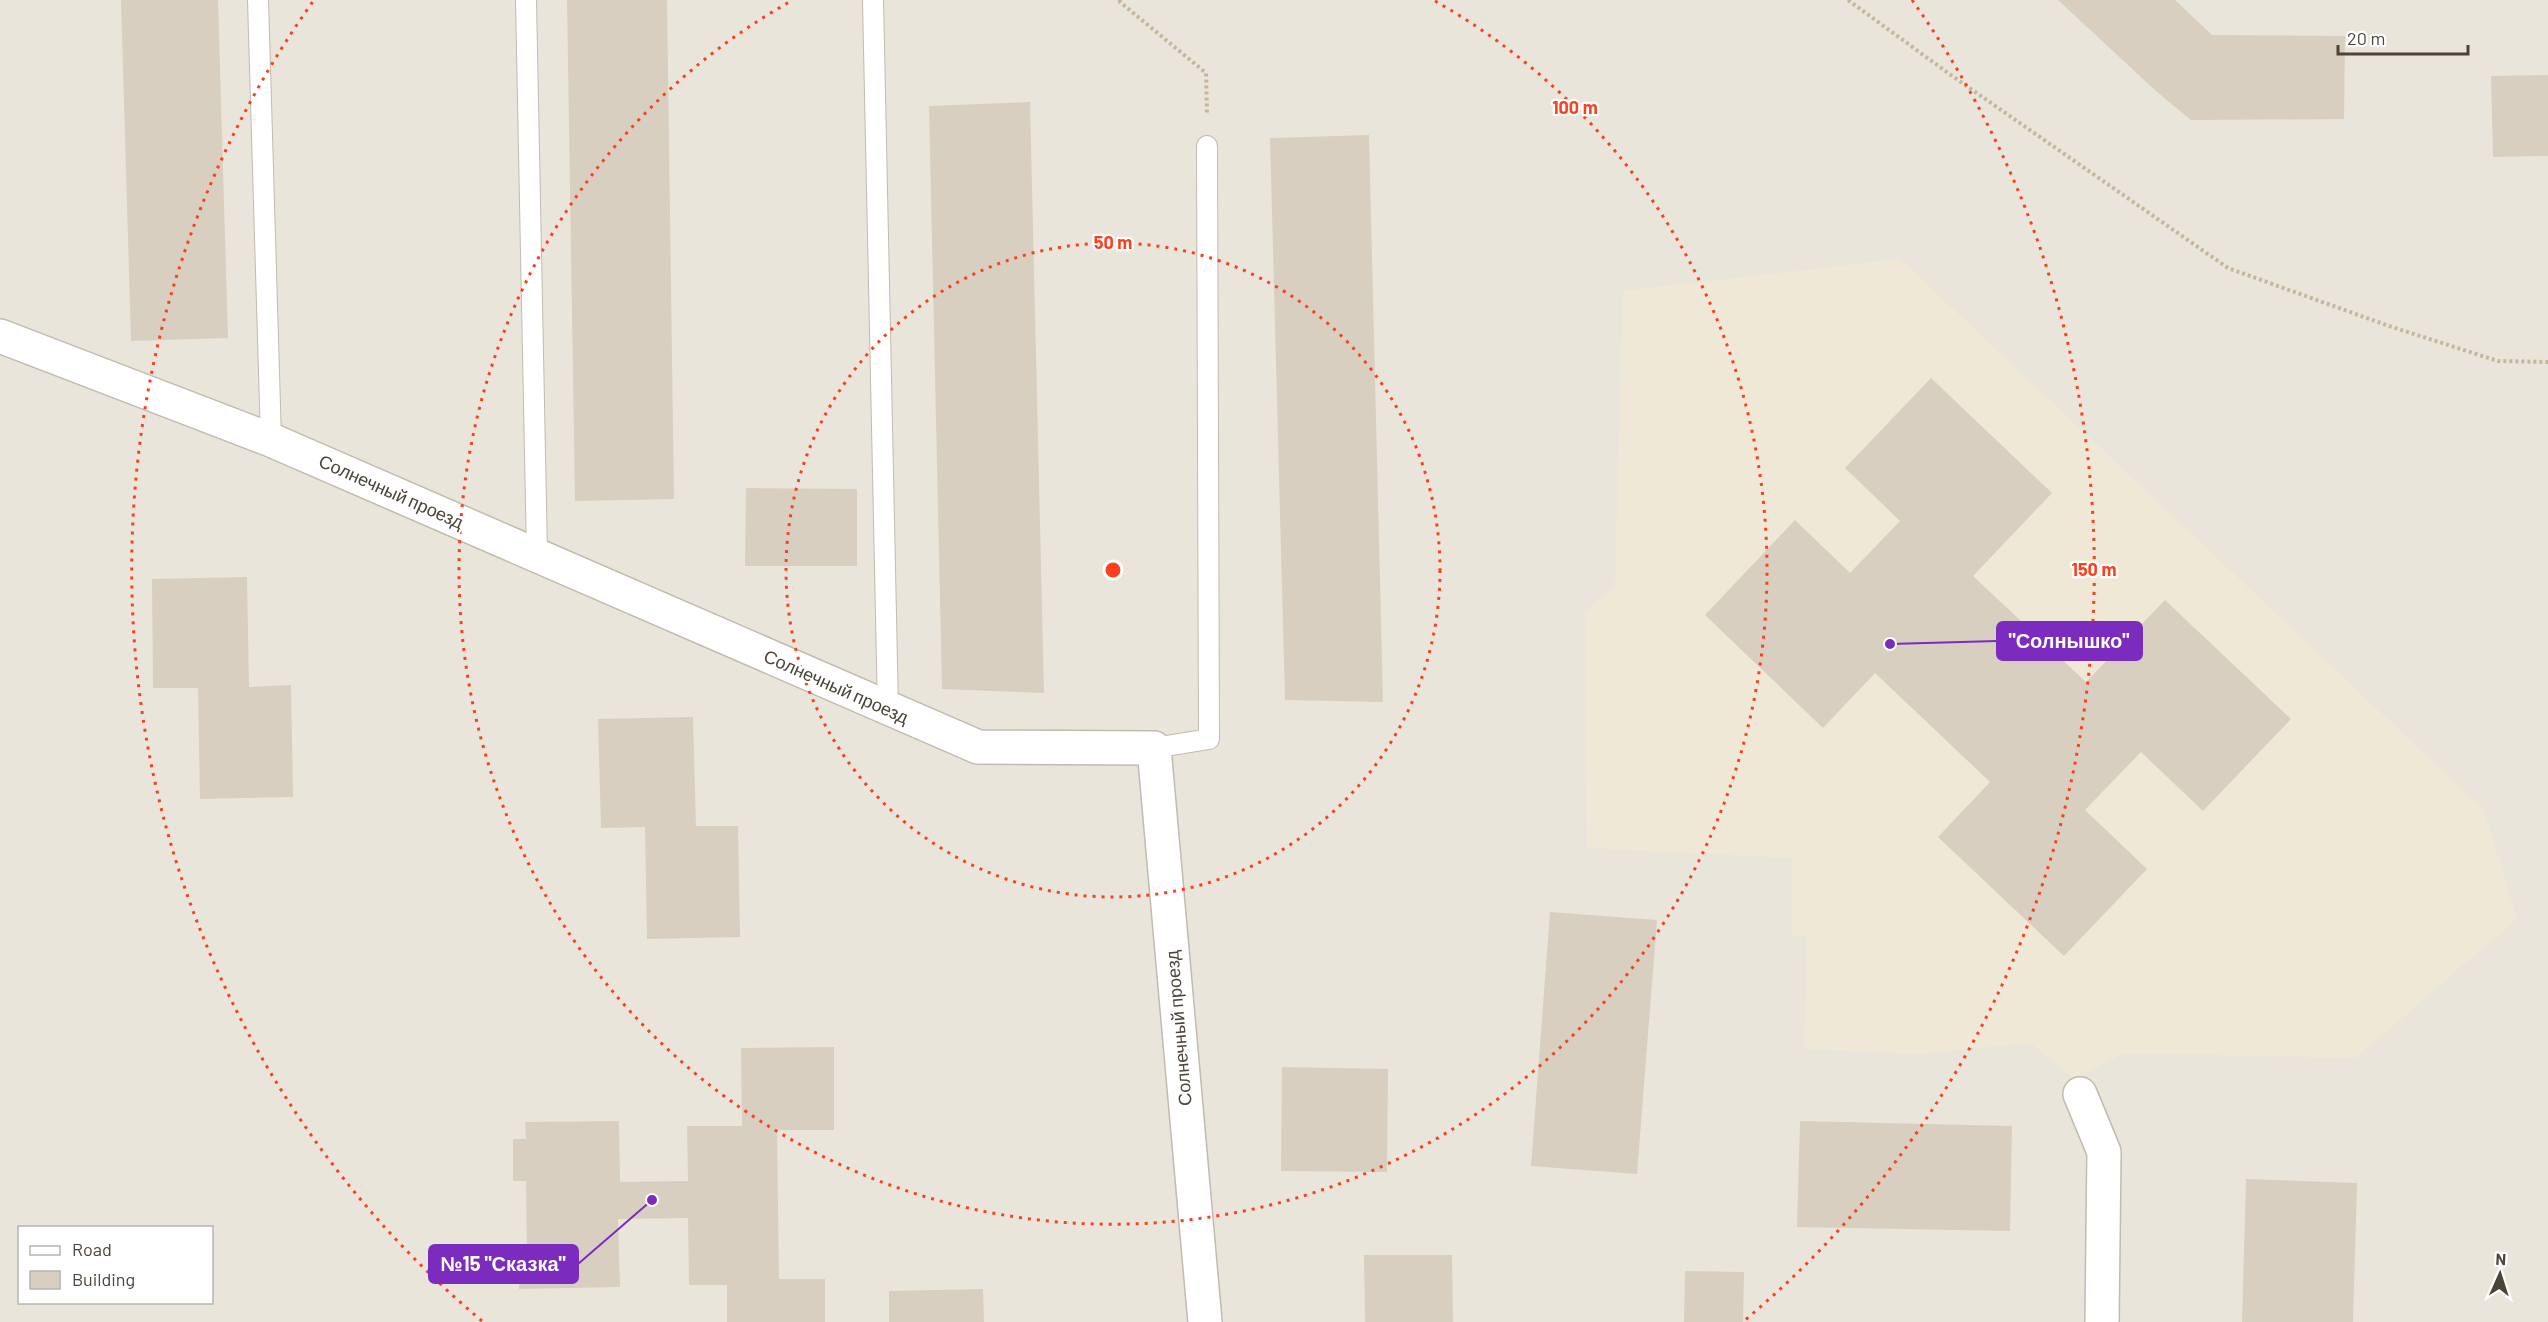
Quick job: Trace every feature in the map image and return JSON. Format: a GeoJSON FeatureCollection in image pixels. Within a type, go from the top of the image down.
{"type":"FeatureCollection","features":[{"type":"Feature","properties":{"kind":"street","name":"Солнечный проезд"},"geometry":{"type":"LineString","coordinates":[[0,336],[271,440],[888,710],[978,747],[1154,748],[1205,1322]]}},
{"type":"Feature","properties":{"kind":"street"},"geometry":{"type":"LineString","coordinates":[[2080,1094],[2104,1152],[2102,1322]]}},
{"type":"Feature","properties":{"kind":"lane"},"geometry":{"type":"LineString","coordinates":[[258,0],[271,440]]}},
{"type":"Feature","properties":{"kind":"lane"},"geometry":{"type":"LineString","coordinates":[[526,0],[537,555]]}},
{"type":"Feature","properties":{"kind":"lane"},"geometry":{"type":"LineString","coordinates":[[873,0],[888,710]]}},
{"type":"Feature","properties":{"kind":"lane"},"geometry":{"type":"LineString","coordinates":[[1154,748],[1209,739],[1207,146]]}},
{"type":"Feature","properties":{"kind":"path"},"geometry":{"type":"LineString","coordinates":[[1120,0],[1206,73],[1207,146]]}},
{"type":"Feature","properties":{"kind":"path"},"geometry":{"type":"LineString","coordinates":[[1848,0],[1948,73],[2228,268],[2389,326],[2498,361],[2548,362]]}},
{"type":"Feature","properties":{"kind":"shaded area"},"geometry":{"type":"Polygon","coordinates":[[[0,0],[2548,0],[2548,1322],[0,1322],[0,0]]]}},
{"type":"Feature","properties":{"kind":"shaded area"},"geometry":{"type":"Polygon","coordinates":[[[1900,259],[2484,810],[2517,919],[2355,1058],[2123,1053],[2075,1079],[2030,1043],[1916,1054],[1805,1049],[1807,937],[1792,936],[1792,858],[1587,848],[1585,612],[1615,586],[1623,291],[1900,259]]]}},
{"type":"Feature","properties":{"kind":"building"},"geometry":{"type":"Polygon","coordinates":[[[121,0],[218,0],[228,338],[131,341],[121,0]]]}},
{"type":"Feature","properties":{"kind":"building"},"geometry":{"type":"Polygon","coordinates":[[[567,0],[667,0],[674,499],[575,501],[567,0]]]}},
{"type":"Feature","properties":{"kind":"building"},"geometry":{"type":"Polygon","coordinates":[[[2058,0],[2175,0],[2212,35],[2345,36],[2344,119],[2191,120],[2157,92],[2058,0]]]}},
{"type":"Feature","properties":{"kind":"building"},"geometry":{"type":"Polygon","coordinates":[[[2548,75],[2548,156],[2493,157],[2491,76],[2548,75]]]}},
{"type":"Feature","properties":{"kind":"building"},"geometry":{"type":"Polygon","coordinates":[[[1030,102],[1044,693],[942,689],[929,106],[1030,102]]]}},
{"type":"Feature","properties":{"kind":"building"},"geometry":{"type":"Polygon","coordinates":[[[1369,135],[1383,702],[1285,700],[1270,138],[1369,135]]]}},
{"type":"Feature","properties":{"kind":"building"},"geometry":{"type":"Polygon","coordinates":[[[1931,378],[2052,493],[1973,576],[2086,682],[2165,600],[2291,719],[2203,811],[2141,752],[2085,810],[2147,869],[2064,956],[1938,837],[1990,782],[1875,673],[1823,728],[1705,615],[1795,520],[1850,573],[1900,521],[1845,468],[1931,378]]]}},
{"type":"Feature","properties":{"kind":"building"},"geometry":{"type":"Polygon","coordinates":[[[746,488],[857,489],[857,566],[745,566],[746,488]]]}},
{"type":"Feature","properties":{"kind":"building"},"geometry":{"type":"Polygon","coordinates":[[[247,577],[249,687],[291,685],[293,797],[200,799],[198,688],[153,688],[152,579],[247,577]]]}},
{"type":"Feature","properties":{"kind":"building"},"geometry":{"type":"Polygon","coordinates":[[[693,717],[696,826],[738,826],[740,937],[647,939],[645,827],[601,828],[598,719],[693,717]]]}},
{"type":"Feature","properties":{"kind":"building"},"geometry":{"type":"Polygon","coordinates":[[[1550,912],[1657,920],[1637,1174],[1531,1166],[1550,912]]]}},
{"type":"Feature","properties":{"kind":"building"},"geometry":{"type":"Polygon","coordinates":[[[834,1047],[834,1130],[777,1130],[779,1279],[825,1279],[825,1322],[727,1322],[727,1285],[689,1285],[688,1218],[618,1219],[620,1287],[519,1289],[519,1260],[527,1259],[526,1181],[513,1181],[513,1139],[526,1139],[525,1122],[619,1121],[620,1182],[688,1181],[687,1126],[742,1126],[741,1048],[834,1047]]]}},
{"type":"Feature","properties":{"kind":"building"},"geometry":{"type":"Polygon","coordinates":[[[1282,1067],[1388,1069],[1387,1172],[1281,1171],[1282,1067]]]}},
{"type":"Feature","properties":{"kind":"building"},"geometry":{"type":"Polygon","coordinates":[[[1800,1121],[2012,1126],[2010,1231],[1797,1227],[1800,1121]]]}},
{"type":"Feature","properties":{"kind":"building"},"geometry":{"type":"Polygon","coordinates":[[[2246,1179],[2357,1183],[2353,1322],[2242,1322],[2246,1179]]]}},
{"type":"Feature","properties":{"kind":"building"},"geometry":{"type":"Polygon","coordinates":[[[1364,1255],[1452,1255],[1453,1322],[1365,1322],[1364,1255]]]}},
{"type":"Feature","properties":{"kind":"building"},"geometry":{"type":"Polygon","coordinates":[[[1685,1271],[1744,1272],[1743,1322],[1684,1322],[1685,1271]]]}},
{"type":"Feature","properties":{"kind":"building"},"geometry":{"type":"Polygon","coordinates":[[[983,1289],[984,1322],[889,1322],[889,1291],[983,1289]]]}},
{"type":"Feature","properties":{"kind":"place","name":"\"Солнышко\""},"geometry":{"type":"Point","coordinates":[1890,644]}},
{"type":"Feature","properties":{"kind":"place","name":"№15 \"Сказка\""},"geometry":{"type":"Point","coordinates":[652,1200]}}]}
